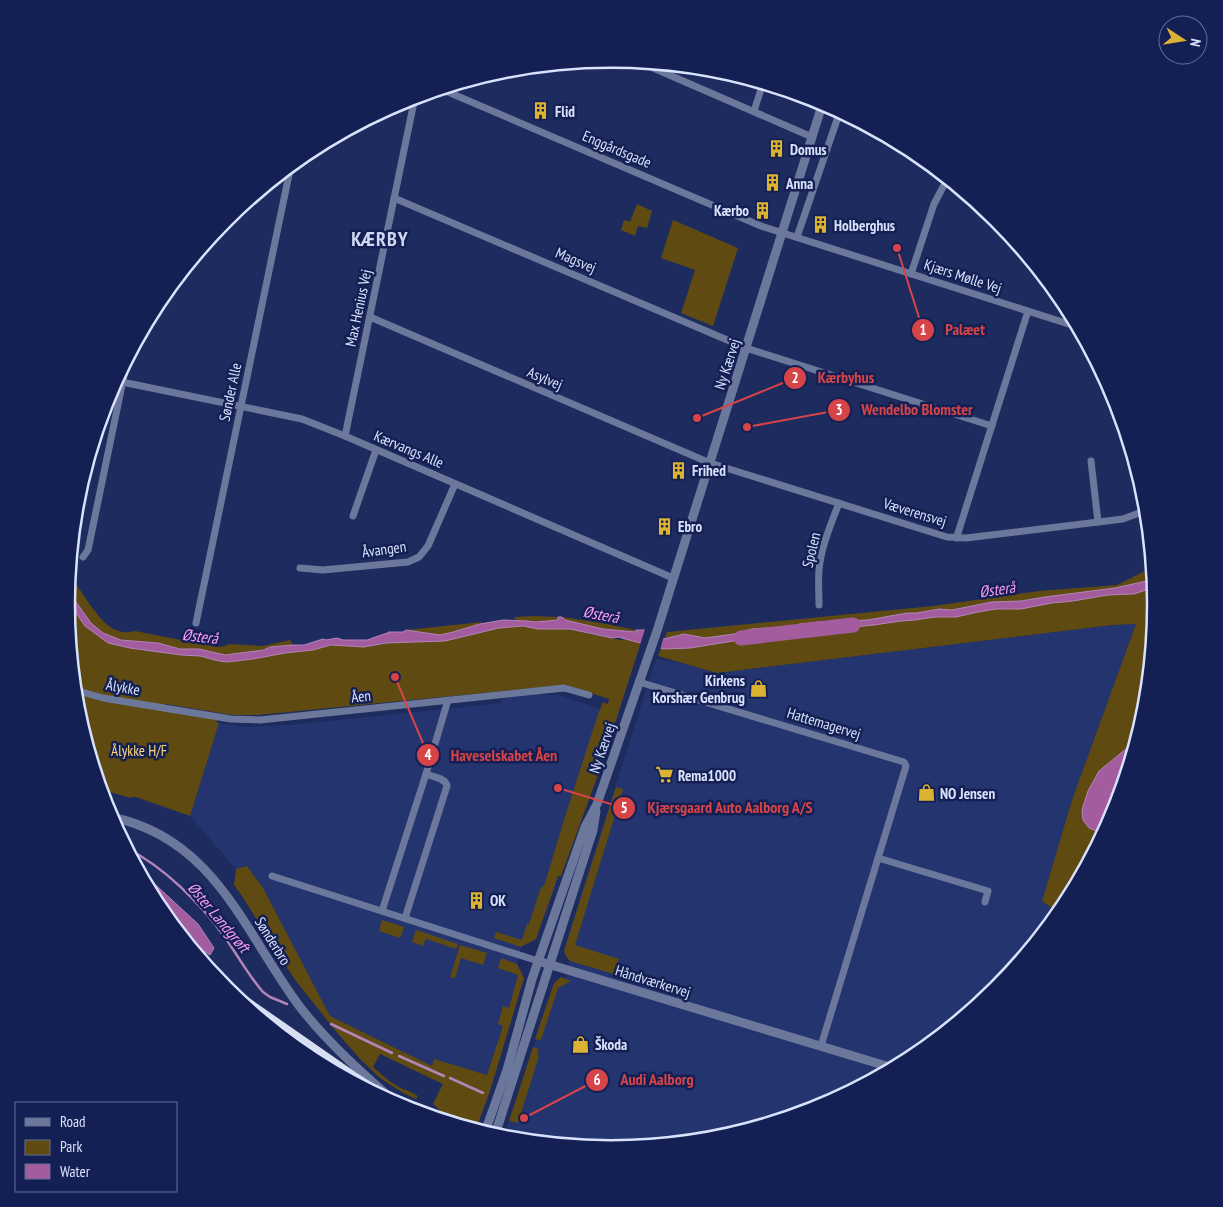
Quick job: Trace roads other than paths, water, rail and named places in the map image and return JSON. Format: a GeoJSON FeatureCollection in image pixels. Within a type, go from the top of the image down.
{"type":"FeatureCollection","features":[{"type":"Feature","properties":{"kind":"street"},"geometry":{"type":"LineString","coordinates":[[659,70],[812,137]]}},
{"type":"Feature","properties":{"kind":"street"},"geometry":{"type":"LineString","coordinates":[[754,112],[761,89]]}},
{"type":"Feature","properties":{"kind":"street","name":"Enggårdsgade"},"geometry":{"type":"LineString","coordinates":[[450,93],[761,226],[782,232]]}},
{"type":"Feature","properties":{"kind":"street","name":"Max Henius Vej"},"geometry":{"type":"LineString","coordinates":[[345,436],[413,105]]}},
{"type":"Feature","properties":{"kind":"street","name":"Ny Kærvej"},"geometry":{"type":"LineString","coordinates":[[488,1124],[507,1070],[538,961],[585,827],[597,804],[657,631],[821,110]]}},
{"type":"Feature","properties":{"kind":"street"},"geometry":{"type":"LineString","coordinates":[[797,237],[838,118]]}},
{"type":"Feature","properties":{"kind":"street","name":"Sønder Alle"},"geometry":{"type":"LineString","coordinates":[[196,623],[289,175]]}},
{"type":"Feature","properties":{"kind":"street"},"geometry":{"type":"LineString","coordinates":[[911,274],[934,204],[945,184]]}},
{"type":"Feature","properties":{"kind":"street","name":"Magsvej"},"geometry":{"type":"LineString","coordinates":[[394,198],[746,348],[992,426]]}},
{"type":"Feature","properties":{"kind":"street","name":"Kjærs Mølle Vej"},"geometry":{"type":"LineString","coordinates":[[782,232],[1068,324]]}},
{"type":"Feature","properties":{"kind":"street"},"geometry":{"type":"LineString","coordinates":[[957,538],[1028,311]]}},
{"type":"Feature","properties":{"kind":"street","name":"Asylvej"},"geometry":{"type":"LineString","coordinates":[[370,317],[710,463]]}},
{"type":"Feature","properties":{"kind":"street","name":"Kærvangs Alle"},"geometry":{"type":"LineString","coordinates":[[123,382],[302,419],[673,578]]}},
{"type":"Feature","properties":{"kind":"street"},"geometry":{"type":"LineString","coordinates":[[83,557],[88,550],[121,388]]}},
{"type":"Feature","properties":{"kind":"street"},"geometry":{"type":"LineString","coordinates":[[353,516],[376,450]]}},
{"type":"Feature","properties":{"kind":"street"},"geometry":{"type":"LineString","coordinates":[[1091,461],[1098,522]]}},
{"type":"Feature","properties":{"kind":"street","name":"Væverensvej"},"geometry":{"type":"LineString","coordinates":[[710,463],[946,537],[957,538],[1123,519],[1139,513]]}},
{"type":"Feature","properties":{"kind":"street","name":"Åvangen"},"geometry":{"type":"LineString","coordinates":[[300,568],[323,570],[408,562],[419,557],[428,546],[455,484]]}},
{"type":"Feature","properties":{"kind":"street","name":"Spolen"},"geometry":{"type":"LineString","coordinates":[[819,605],[819,569],[822,552],[839,503]]}},
{"type":"Feature","properties":{"kind":"street","name":"Hattemagervej"},"geometry":{"type":"LineString","coordinates":[[639,682],[904,762],[906,766],[821,1046]]}},
{"type":"Feature","properties":{"kind":"street","name":"Åen"},"geometry":{"type":"LineString","coordinates":[[166,708],[231,719],[260,720],[564,688],[589,695]]}},
{"type":"Feature","properties":{"kind":"street","name":"Ålykke"},"geometry":{"type":"LineString","coordinates":[[83,693],[166,708]]}},
{"type":"Feature","properties":{"kind":"street"},"geometry":{"type":"LineString","coordinates":[[382,911],[448,700]]}},
{"type":"Feature","properties":{"kind":"street"},"geometry":{"type":"LineString","coordinates":[[406,918],[447,786],[444,780],[426,774]]}},
{"type":"Feature","properties":{"kind":"street","name":"Ny Kærvej"},"geometry":{"type":"LineString","coordinates":[[498,1127],[593,830],[597,804]]}},
{"type":"Feature","properties":{"kind":"street","name":"Sønderbro"},"geometry":{"type":"LineString","coordinates":[[121,819],[129,821],[167,839],[209,873],[224,891],[301,1008],[341,1054],[375,1085]]}},
{"type":"Feature","properties":{"kind":"street"},"geometry":{"type":"LineString","coordinates":[[878,858],[988,891],[985,902]]}},
{"type":"Feature","properties":{"kind":"street","name":"Håndværkervej"},"geometry":{"type":"LineString","coordinates":[[272,876],[538,961],[883,1065]]}},
{"type":"Feature","properties":{"kind":"water"},"geometry":{"type":"Polygon","coordinates":[[[1147,581],[1147,590],[1134,594],[1108,595],[1021,609],[996,609],[956,617],[935,617],[854,627],[828,627],[789,634],[761,635],[690,648],[663,649],[618,637],[612,638],[570,629],[538,629],[523,626],[499,628],[445,641],[386,643],[364,647],[331,645],[313,650],[227,662],[200,656],[130,648],[108,643],[85,626],[75,612],[75,604],[75,600],[91,623],[103,633],[121,640],[158,643],[180,649],[199,649],[225,655],[264,650],[270,647],[304,645],[323,639],[367,640],[388,634],[388,632],[403,632],[406,630],[440,635],[503,620],[536,622],[558,620],[558,617],[603,629],[636,632],[636,630],[645,630],[664,639],[684,634],[705,638],[734,634],[752,629],[786,628],[818,622],[868,620],[907,613],[939,609],[952,610],[992,602],[1021,601],[1115,588],[1147,581]]]}},
{"type":"Feature","properties":{"kind":"water"},"geometry":{"type":"Polygon","coordinates":[[[1127,748],[1107,809],[1097,831],[1089,828],[1083,820],[1082,810],[1088,791],[1099,771],[1127,748]]]}},
{"type":"Feature","properties":{"kind":"water"},"geometry":{"type":"Polygon","coordinates":[[[156,885],[198,924],[214,948],[210,955],[204,951],[186,930],[156,885]]]}},
{"type":"Feature","properties":{"kind":"waterway","name":"Østerå"},"geometry":{"type":"LineString","coordinates":[[741,638],[853,625]]}},
{"type":"Feature","properties":{"kind":"waterway","name":"Øster Landgrøft"},"geometry":{"type":"LineString","coordinates":[[139,856],[168,876],[204,911],[263,992],[287,1004]]}},
{"type":"Feature","properties":{"kind":"waterway","name":"Øster Landgrøft"},"geometry":{"type":"LineString","coordinates":[[331,1024],[392,1053]]}},
{"type":"Feature","properties":{"kind":"waterway","name":"Øster Landgrøft"},"geometry":{"type":"LineString","coordinates":[[399,1056],[444,1076]]}},
{"type":"Feature","properties":{"kind":"waterway","name":"Øster Landgrøft"},"geometry":{"type":"LineString","coordinates":[[450,1078],[483,1093]]}},
{"type":"Feature","properties":{"kind":"place","name":"Flid"},"geometry":{"type":"Point","coordinates":[541,111]}},
{"type":"Feature","properties":{"kind":"place","name":"Domus"},"geometry":{"type":"Point","coordinates":[776,149]}},
{"type":"Feature","properties":{"kind":"place","name":"Anna"},"geometry":{"type":"Point","coordinates":[772,183]}},
{"type":"Feature","properties":{"kind":"place","name":"Kærbo"},"geometry":{"type":"Point","coordinates":[763,210]}},
{"type":"Feature","properties":{"kind":"place","name":"Holberghus"},"geometry":{"type":"Point","coordinates":[820,225]}},
{"type":"Feature","properties":{"kind":"place","name":"Palæet"},"geometry":{"type":"Point","coordinates":[897,248]}},
{"type":"Feature","properties":{"kind":"place","name":"Kærbyhus"},"geometry":{"type":"Point","coordinates":[697,418]}},
{"type":"Feature","properties":{"kind":"place","name":"Wendelbo Blomster"},"geometry":{"type":"Point","coordinates":[747,427]}},
{"type":"Feature","properties":{"kind":"place","name":"Frihed"},"geometry":{"type":"Point","coordinates":[678,470]}},
{"type":"Feature","properties":{"kind":"place","name":"Ebro"},"geometry":{"type":"Point","coordinates":[664,526]}},
{"type":"Feature","properties":{"kind":"place","name":"Haveselskabet Åen"},"geometry":{"type":"Point","coordinates":[395,677]}},
{"type":"Feature","properties":{"kind":"place","name":"Kirkens Korshær Genbrug"},"geometry":{"type":"Point","coordinates":[759,689]}},
{"type":"Feature","properties":{"kind":"place","name":"Rema1000"},"geometry":{"type":"Point","coordinates":[664,775]}},
{"type":"Feature","properties":{"kind":"place","name":"Kjærsgaard Auto Aalborg A/S"},"geometry":{"type":"Point","coordinates":[558,788]}},
{"type":"Feature","properties":{"kind":"place","name":"NO Jensen"},"geometry":{"type":"Point","coordinates":[926,793]}},
{"type":"Feature","properties":{"kind":"place","name":"OK"},"geometry":{"type":"Point","coordinates":[476,900]}},
{"type":"Feature","properties":{"kind":"place","name":"Škoda"},"geometry":{"type":"Point","coordinates":[581,1044]}},
{"type":"Feature","properties":{"kind":"place","name":"Audi Aalborg"},"geometry":{"type":"Point","coordinates":[524,1118]}},
{"type":"Feature","properties":{"kind":"district","name":"KÆRBY"},"geometry":{"type":"Point","coordinates":[380,239]}},
{"type":"Feature","properties":{"kind":"park label","name":"Ålykke H/F"},"geometry":{"type":"Point","coordinates":[139,750]}}]}
